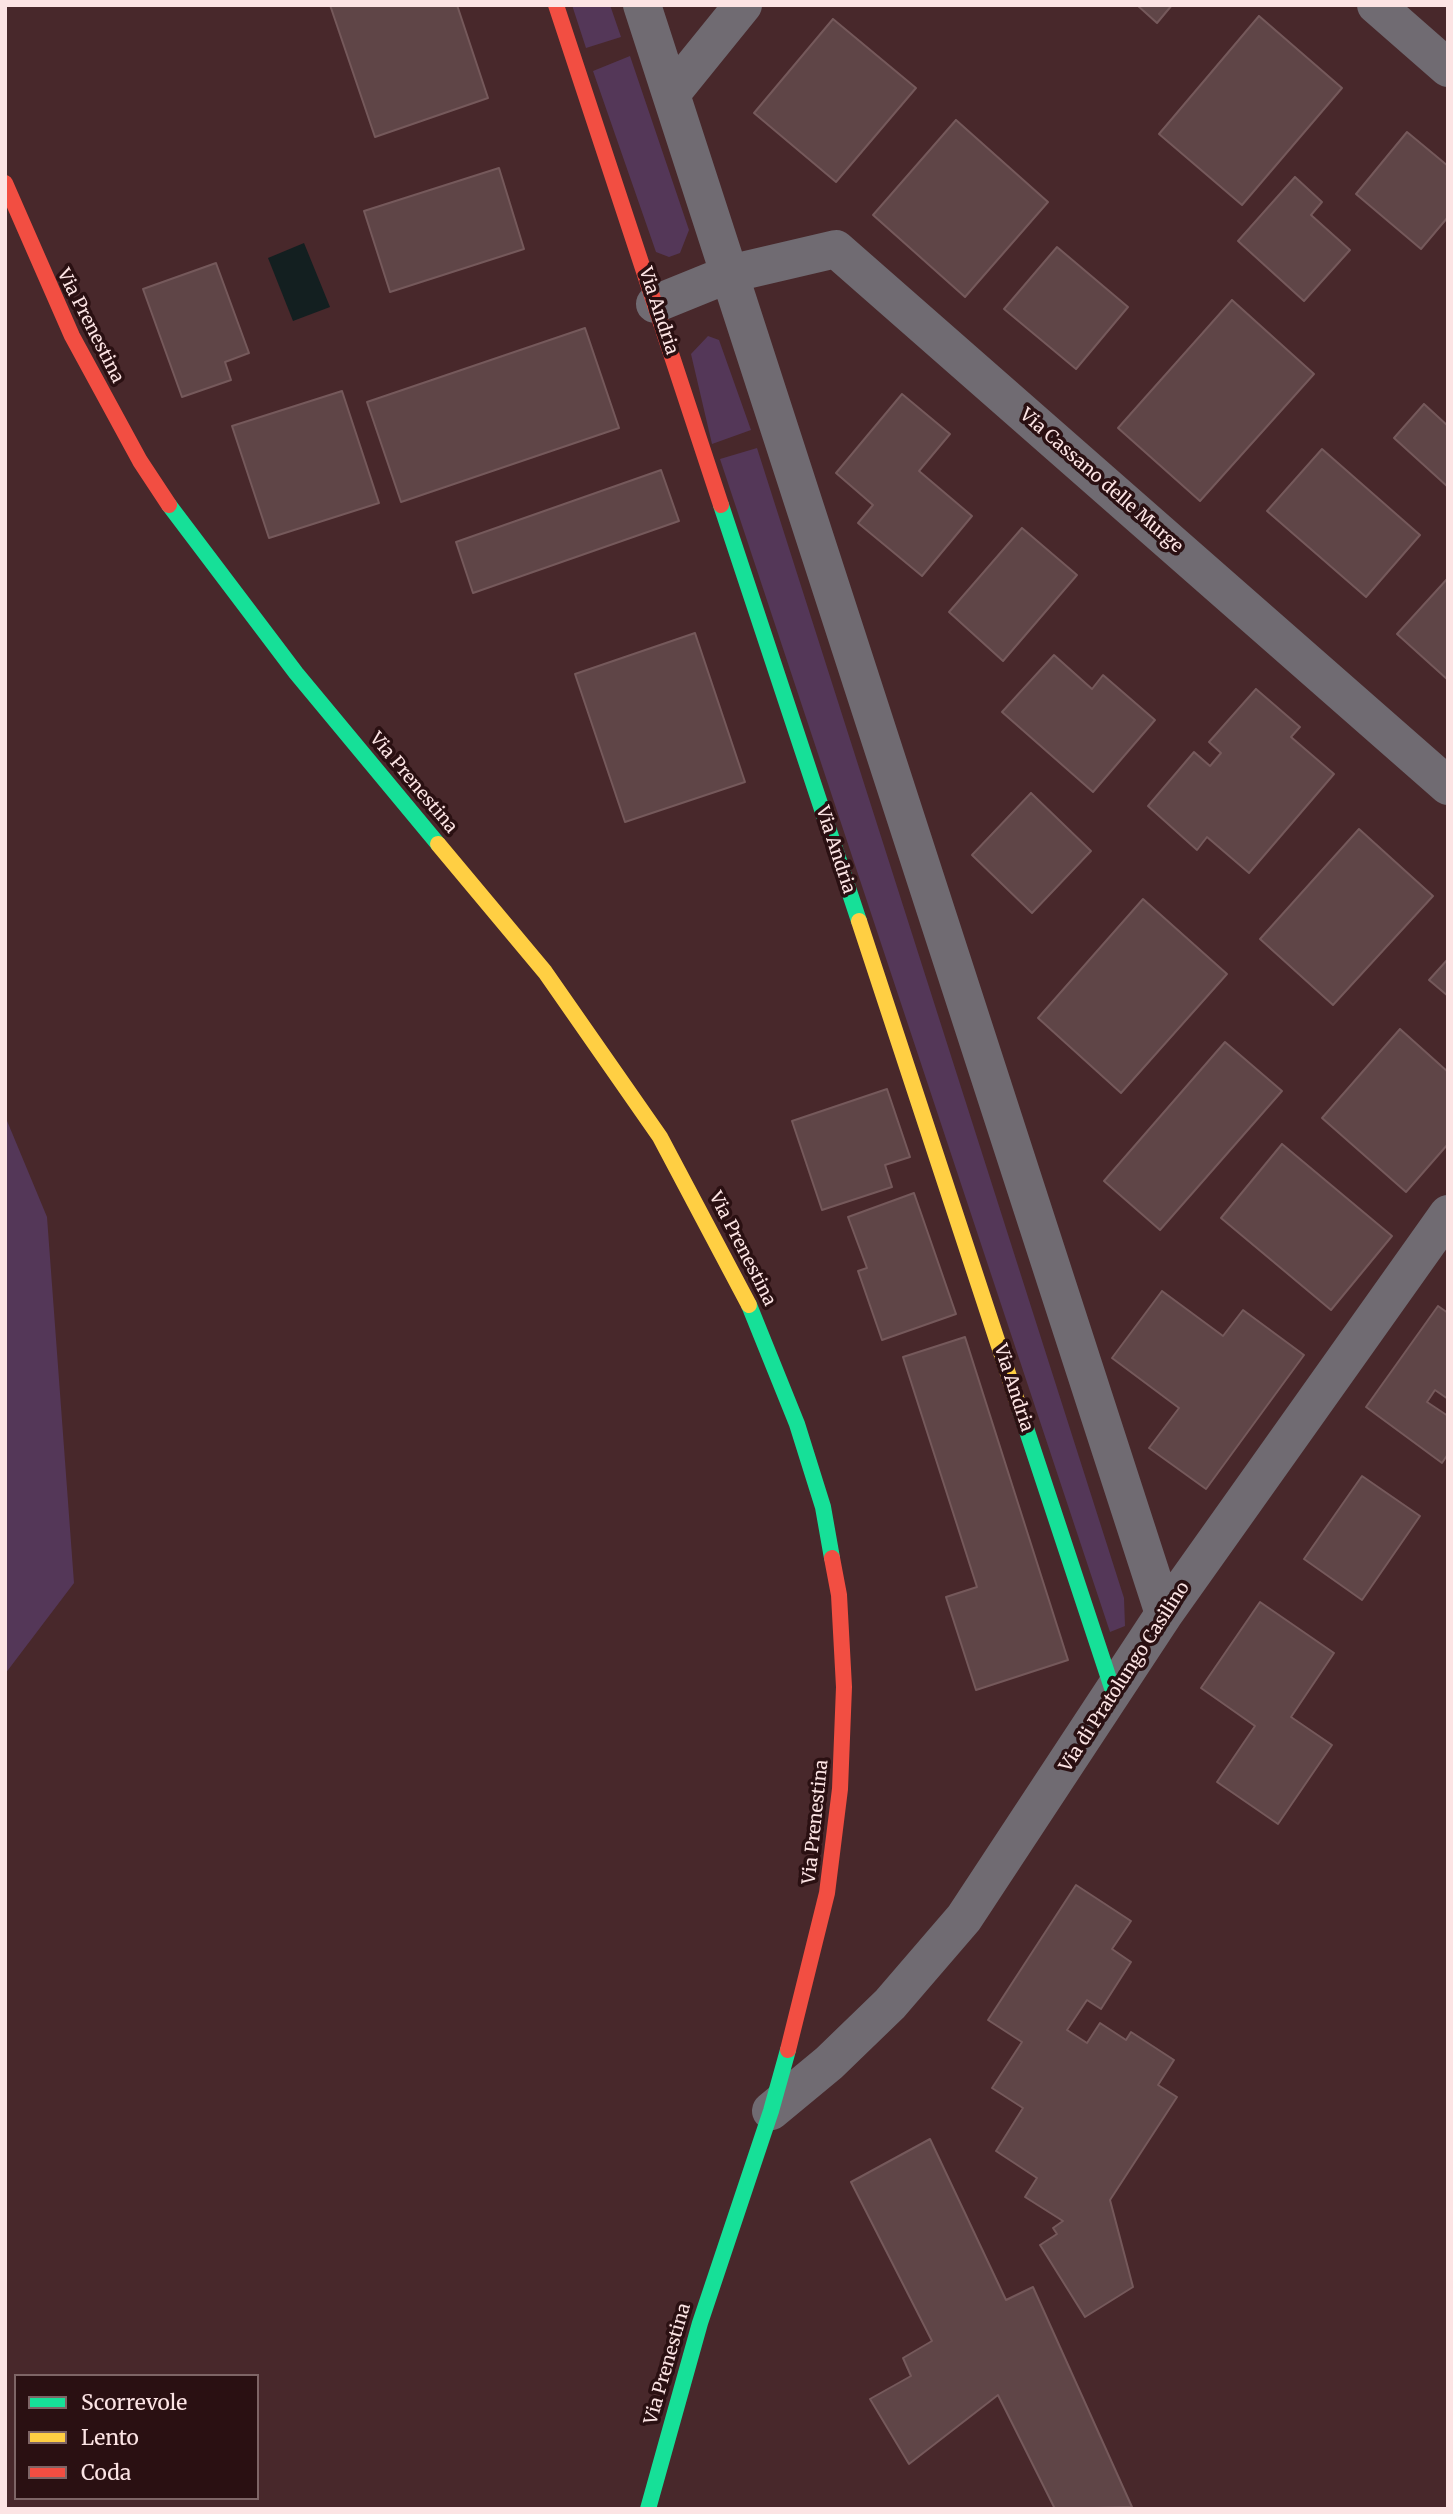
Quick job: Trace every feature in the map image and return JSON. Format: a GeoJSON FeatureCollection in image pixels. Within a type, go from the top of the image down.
{"type":"FeatureCollection","features":[{"type":"Feature","properties":{"kind":"main road","name":"Via Andria"},"geometry":{"type":"LineString","coordinates":[[556,5],[1114,1695]]}},
{"type":"Feature","properties":{"kind":"main road","name":"Via Prenestina"},"geometry":{"type":"LineString","coordinates":[[5,183],[72,336],[140,461],[172,510],[260,629],[485,897],[591,1035],[688,1185],[742,1289],[808,1456],[830,1536],[842,1626],[844,1721],[837,1819],[827,1893],[809,1973],[771,2111],[707,2301],[648,2509]]}},
{"type":"Feature","properties":{"kind":"street"},"geometry":{"type":"LineString","coordinates":[[642,5],[1164,1614]]}},
{"type":"Feature","properties":{"kind":"street"},"geometry":{"type":"LineString","coordinates":[[671,94],[743,5]]}},
{"type":"Feature","properties":{"kind":"street"},"geometry":{"type":"LineString","coordinates":[[1376,5],[1448,68]]}},
{"type":"Feature","properties":{"kind":"street","name":"Via Cassano delle Murge"},"geometry":{"type":"LineString","coordinates":[[729,274],[836,249],[1448,786]]}},
{"type":"Feature","properties":{"kind":"street"},"geometry":{"type":"LineString","coordinates":[[655,304],[729,274]]}},
{"type":"Feature","properties":{"kind":"street","name":"Via di Pratolungo Casilino"},"geometry":{"type":"LineString","coordinates":[[771,2111],[861,2034],[912,1982],[950,1937],[1114,1695],[1164,1614],[1448,1214]]}},
{"type":"Feature","properties":{"kind":"shaded area"},"geometry":{"type":"Polygon","coordinates":[[[572,5],[610,5],[621,37],[586,48],[572,5]]]}},
{"type":"Feature","properties":{"kind":"shaded area"},"geometry":{"type":"Polygon","coordinates":[[[630,56],[689,230],[680,253],[669,257],[656,252],[593,71],[630,56]]]}},
{"type":"Feature","properties":{"kind":"shaded area"},"geometry":{"type":"Polygon","coordinates":[[[304,243],[330,307],[293,321],[268,258],[304,243]]]}},
{"type":"Feature","properties":{"kind":"shaded area"},"geometry":{"type":"Polygon","coordinates":[[[708,336],[719,340],[751,430],[712,444],[691,354],[708,336]]]}},
{"type":"Feature","properties":{"kind":"shaded area"},"geometry":{"type":"Polygon","coordinates":[[[757,448],[1124,1598],[1125,1626],[1110,1632],[720,459],[757,448]]]}},
{"type":"Feature","properties":{"kind":"shaded area"},"geometry":{"type":"Polygon","coordinates":[[[5,1116],[47,1217],[74,1583],[5,1674],[5,1116]]]}},
{"type":"Feature","properties":{"kind":"building"},"geometry":{"type":"Polygon","coordinates":[[[330,5],[457,5],[488,98],[375,137],[330,5]]]}},
{"type":"Feature","properties":{"kind":"building"},"geometry":{"type":"Polygon","coordinates":[[[1137,5],[1172,5],[1157,23],[1137,5]]]}},
{"type":"Feature","properties":{"kind":"building"},"geometry":{"type":"Polygon","coordinates":[[[1259,16],[1342,88],[1242,205],[1159,134],[1259,16]]]}},
{"type":"Feature","properties":{"kind":"building"},"geometry":{"type":"Polygon","coordinates":[[[833,19],[916,88],[836,182],[754,113],[833,19]]]}},
{"type":"Feature","properties":{"kind":"building"},"geometry":{"type":"Polygon","coordinates":[[[956,120],[1048,202],[965,297],[873,215],[956,120]]]}},
{"type":"Feature","properties":{"kind":"building"},"geometry":{"type":"Polygon","coordinates":[[[1407,132],[1448,166],[1448,217],[1421,249],[1356,194],[1407,132]]]}},
{"type":"Feature","properties":{"kind":"building"},"geometry":{"type":"Polygon","coordinates":[[[499,168],[524,249],[390,292],[364,211],[499,168]]]}},
{"type":"Feature","properties":{"kind":"building"},"geometry":{"type":"Polygon","coordinates":[[[1295,177],[1322,202],[1311,215],[1350,250],[1304,301],[1238,241],[1295,177]]]}},
{"type":"Feature","properties":{"kind":"building"},"geometry":{"type":"Polygon","coordinates":[[[1057,247],[1128,307],[1076,369],[1004,309],[1057,247]]]}},
{"type":"Feature","properties":{"kind":"building"},"geometry":{"type":"Polygon","coordinates":[[[216,263],[249,353],[225,362],[231,380],[182,397],[143,289],[216,263]]]}},
{"type":"Feature","properties":{"kind":"building"},"geometry":{"type":"Polygon","coordinates":[[[1232,300],[1314,374],[1200,501],[1118,428],[1232,300]]]}},
{"type":"Feature","properties":{"kind":"building"},"geometry":{"type":"Polygon","coordinates":[[[585,328],[619,428],[401,502],[367,402],[585,328]]]}},
{"type":"Feature","properties":{"kind":"building"},"geometry":{"type":"Polygon","coordinates":[[[342,391],[379,503],[269,538],[232,426],[342,391]]]}},
{"type":"Feature","properties":{"kind":"building"},"geometry":{"type":"Polygon","coordinates":[[[902,394],[950,434],[919,471],[972,516],[922,576],[858,523],[873,505],[836,473],[902,394]]]}},
{"type":"Feature","properties":{"kind":"building"},"geometry":{"type":"Polygon","coordinates":[[[1424,404],[1448,426],[1448,487],[1394,438],[1424,404]]]}},
{"type":"Feature","properties":{"kind":"building"},"geometry":{"type":"Polygon","coordinates":[[[1322,449],[1420,535],[1366,597],[1267,511],[1322,449]]]}},
{"type":"Feature","properties":{"kind":"building"},"geometry":{"type":"Polygon","coordinates":[[[661,470],[679,521],[473,593],[456,542],[661,470]]]}},
{"type":"Feature","properties":{"kind":"building"},"geometry":{"type":"Polygon","coordinates":[[[1022,528],[1077,575],[1003,661],[949,612],[1022,528]]]}},
{"type":"Feature","properties":{"kind":"building"},"geometry":{"type":"Polygon","coordinates":[[[1448,578],[1448,680],[1397,634],[1448,578]]]}},
{"type":"Feature","properties":{"kind":"building"},"geometry":{"type":"Polygon","coordinates":[[[695,633],[745,782],[625,822],[575,674],[695,633]]]}},
{"type":"Feature","properties":{"kind":"building"},"geometry":{"type":"Polygon","coordinates":[[[1054,655],[1092,689],[1103,675],[1155,720],[1093,792],[1002,712],[1054,655]]]}},
{"type":"Feature","properties":{"kind":"building"},"geometry":{"type":"Polygon","coordinates":[[[1256,689],[1300,727],[1291,737],[1334,774],[1249,873],[1207,837],[1197,850],[1148,806],[1194,752],[1210,766],[1221,753],[1209,742],[1256,689]]]}},
{"type":"Feature","properties":{"kind":"building"},"geometry":{"type":"Polygon","coordinates":[[[1031,793],[1091,851],[1032,913],[972,855],[1031,793]]]}},
{"type":"Feature","properties":{"kind":"building"},"geometry":{"type":"Polygon","coordinates":[[[1359,829],[1433,896],[1333,1005],[1260,939],[1359,829]]]}},
{"type":"Feature","properties":{"kind":"building"},"geometry":{"type":"Polygon","coordinates":[[[1143,899],[1227,974],[1121,1093],[1038,1018],[1143,899]]]}},
{"type":"Feature","properties":{"kind":"building"},"geometry":{"type":"Polygon","coordinates":[[[1448,959],[1448,996],[1429,980],[1448,959]]]}},
{"type":"Feature","properties":{"kind":"building"},"geometry":{"type":"Polygon","coordinates":[[[1400,1029],[1448,1072],[1448,1144],[1406,1192],[1322,1118],[1400,1029]]]}},
{"type":"Feature","properties":{"kind":"building"},"geometry":{"type":"Polygon","coordinates":[[[1225,1042],[1282,1091],[1160,1230],[1104,1181],[1225,1042]]]}},
{"type":"Feature","properties":{"kind":"building"},"geometry":{"type":"Polygon","coordinates":[[[887,1089],[910,1157],[885,1165],[892,1187],[822,1210],[792,1121],[887,1089]]]}},
{"type":"Feature","properties":{"kind":"building"},"geometry":{"type":"Polygon","coordinates":[[[1282,1144],[1392,1236],[1331,1310],[1221,1218],[1282,1144]]]}},
{"type":"Feature","properties":{"kind":"building"},"geometry":{"type":"Polygon","coordinates":[[[914,1193],[956,1314],[882,1340],[858,1271],[867,1268],[848,1217],[914,1193]]]}},
{"type":"Feature","properties":{"kind":"building"},"geometry":{"type":"Polygon","coordinates":[[[1162,1291],[1223,1336],[1243,1310],[1304,1355],[1206,1489],[1149,1448],[1179,1408],[1112,1358],[1162,1291]]]}},
{"type":"Feature","properties":{"kind":"building"},"geometry":{"type":"Polygon","coordinates":[[[1438,1306],[1448,1313],[1448,1399],[1435,1390],[1427,1402],[1448,1416],[1448,1454],[1442,1463],[1366,1407],[1438,1306]]]}},
{"type":"Feature","properties":{"kind":"building"},"geometry":{"type":"Polygon","coordinates":[[[965,1337],[1068,1660],[976,1690],[946,1597],[977,1587],[903,1357],[965,1337]]]}},
{"type":"Feature","properties":{"kind":"building"},"geometry":{"type":"Polygon","coordinates":[[[1362,1476],[1420,1516],[1362,1600],[1304,1559],[1362,1476]]]}},
{"type":"Feature","properties":{"kind":"building"},"geometry":{"type":"Polygon","coordinates":[[[1260,1602],[1334,1653],[1291,1717],[1332,1745],[1278,1824],[1217,1782],[1255,1726],[1201,1688],[1260,1602]]]}},
{"type":"Feature","properties":{"kind":"building"},"geometry":{"type":"Polygon","coordinates":[[[1076,1885],[1131,1921],[1112,1949],[1131,1962],[1101,2009],[1087,2000],[1067,2030],[1087,2043],[1100,2023],[1126,2040],[1131,2032],[1174,2060],[1158,2085],[1177,2097],[1110,2200],[1133,2287],[1085,2317],[1040,2245],[1057,2234],[1053,2228],[1063,2221],[1025,2197],[1037,2178],[996,2151],[1023,2108],[992,2088],[1022,2042],[988,2020],[1076,1885]]]}},
{"type":"Feature","properties":{"kind":"building"},"geometry":{"type":"Polygon","coordinates":[[[930,2139],[1006,2300],[1033,2287],[1132,2507],[1055,2509],[998,2395],[909,2464],[870,2399],[911,2376],[903,2358],[932,2341],[851,2182],[930,2139]]]}},
{"type":"Feature","properties":{"kind":"traffic: fast"},"geometry":{"type":"LineString","coordinates":[[169,505],[296,673],[438,844]]}},
{"type":"Feature","properties":{"kind":"traffic: fast"},"geometry":{"type":"LineString","coordinates":[[721,505],[859,921]]}},
{"type":"Feature","properties":{"kind":"traffic: fast"},"geometry":{"type":"LineString","coordinates":[[749,1305],[797,1424],[823,1507],[832,1558]]}},
{"type":"Feature","properties":{"kind":"traffic: fast"},"geometry":{"type":"LineString","coordinates":[[1020,1410],[1114,1694]]}},
{"type":"Feature","properties":{"kind":"traffic: fast"},"geometry":{"type":"LineString","coordinates":[[648,2509],[700,2323],[771,2111],[788,2050]]}},
{"type":"Feature","properties":{"kind":"traffic: slow"},"geometry":{"type":"LineString","coordinates":[[438,844],[545,972],[660,1137],[749,1305]]}},
{"type":"Feature","properties":{"kind":"traffic: slow"},"geometry":{"type":"LineString","coordinates":[[859,921],[1020,1410]]}},
{"type":"Feature","properties":{"kind":"traffic: jam"},"geometry":{"type":"LineString","coordinates":[[556,5],[721,505]]}},
{"type":"Feature","properties":{"kind":"traffic: jam"},"geometry":{"type":"LineString","coordinates":[[5,183],[72,336],[140,461],[169,505]]}},
{"type":"Feature","properties":{"kind":"traffic: jam"},"geometry":{"type":"LineString","coordinates":[[788,2050],[827,1893],[840,1789],[844,1687],[839,1595],[832,1558]]}}]}
